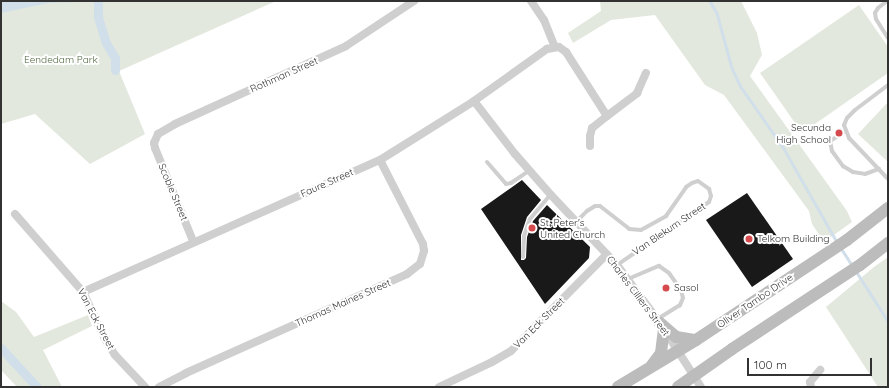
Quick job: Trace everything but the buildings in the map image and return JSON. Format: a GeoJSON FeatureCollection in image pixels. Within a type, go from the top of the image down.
{"type":"FeatureCollection","features":[{"type":"Feature","properties":{"kind":"street","name":"Rothman Street"},"geometry":{"type":"LineString","coordinates":[[154,143],[158,134],[164,129],[346,46],[405,4],[414,1]]}},
{"type":"Feature","properties":{"kind":"street"},"geometry":{"type":"LineString","coordinates":[[531,1],[544,20],[555,47],[562,48],[569,56],[607,116]]}},
{"type":"Feature","properties":{"kind":"street","name":"Faure Street"},"geometry":{"type":"LineString","coordinates":[[83,292],[194,241],[380,160],[474,101],[547,49],[555,47]]}},
{"type":"Feature","properties":{"kind":"street"},"geometry":{"type":"LineString","coordinates":[[590,146],[592,128],[637,93],[646,73]]}},
{"type":"Feature","properties":{"kind":"street","name":"Charles Cilliers Street"},"geometry":{"type":"LineString","coordinates":[[474,101],[551,195],[617,265],[660,324],[701,387]]}},
{"type":"Feature","properties":{"kind":"street","name":"Scoble Street"},"geometry":{"type":"LineString","coordinates":[[154,143],[194,241]]}},
{"type":"Feature","properties":{"kind":"street","name":"Thomas Maines Street"},"geometry":{"type":"LineString","coordinates":[[159,387],[186,373],[407,274],[420,264],[424,251],[423,244],[380,160]]}},
{"type":"Feature","properties":{"kind":"street","name":"Oliver Tambo Drive"},"geometry":{"type":"LineString","coordinates":[[618,387],[642,374],[696,340],[832,250],[888,208]]}},
{"type":"Feature","properties":{"kind":"street","name":"Van Eck Street"},"geometry":{"type":"LineString","coordinates":[[15,214],[83,292],[105,339],[115,355],[145,387]]}},
{"type":"Feature","properties":{"kind":"street"},"geometry":{"type":"LineString","coordinates":[[678,387],[732,349],[848,274],[888,243]]}},
{"type":"Feature","properties":{"kind":"street","name":"Van Eck Street"},"geometry":{"type":"LineString","coordinates":[[439,387],[492,362],[511,351],[607,254]]}},
{"type":"Feature","properties":{"kind":"street"},"geometry":{"type":"LineString","coordinates":[[660,324],[676,337],[696,340]]}},
{"type":"Feature","properties":{"kind":"street"},"geometry":{"type":"LineString","coordinates":[[642,374],[661,353],[660,324]]}},
{"type":"Feature","properties":{"kind":"street"},"geometry":{"type":"LineString","coordinates":[[811,387],[810,382],[820,370]]}},
{"type":"Feature","properties":{"kind":"lane"},"geometry":{"type":"LineString","coordinates":[[887,1],[878,8],[875,13],[876,19],[888,38]]}},
{"type":"Feature","properties":{"kind":"lane"},"geometry":{"type":"LineString","coordinates":[[888,85],[847,118],[844,125],[845,131],[888,179]]}},
{"type":"Feature","properties":{"kind":"lane"},"geometry":{"type":"LineString","coordinates":[[845,131],[830,141],[830,147],[843,166],[853,172],[865,174],[879,169]]}},
{"type":"Feature","properties":{"kind":"lane"},"geometry":{"type":"LineString","coordinates":[[487,162],[506,184],[530,170]]}},
{"type":"Feature","properties":{"kind":"lane","name":"Van Blekum Street"},"geometry":{"type":"LineString","coordinates":[[576,222],[587,211],[595,206],[600,206],[629,229],[641,230],[666,216],[686,187],[692,183],[698,182],[709,190],[712,196],[709,202],[617,265]]}},
{"type":"Feature","properties":{"kind":"lane"},"geometry":{"type":"LineString","coordinates":[[523,257],[524,236],[530,219],[551,195]]}},
{"type":"Feature","properties":{"kind":"lane"},"geometry":{"type":"LineString","coordinates":[[628,279],[659,266],[669,273],[681,290],[683,298],[680,305],[660,324]]}},
{"type":"Feature","properties":{"kind":"green space","name":"Eendedam Park"},"geometry":{"type":"Polygon","coordinates":[[[1,1],[276,1],[119,71],[145,134],[90,164],[35,114],[1,124],[1,1]]]}},
{"type":"Feature","properties":{"kind":"green space"},"geometry":{"type":"Polygon","coordinates":[[[600,1],[741,1],[757,33],[762,55],[750,76],[847,211],[852,222],[824,242],[812,224],[809,211],[724,95],[705,85],[655,15],[611,20],[573,43],[568,33],[601,11],[600,1]]]}},
{"type":"Feature","properties":{"kind":"green space"},"geometry":{"type":"Polygon","coordinates":[[[859,5],[888,47],[888,73],[802,133],[760,73],[859,5]]]}},
{"type":"Feature","properties":{"kind":"green space"},"geometry":{"type":"Polygon","coordinates":[[[888,102],[888,162],[858,134],[888,102]]]}},
{"type":"Feature","properties":{"kind":"green space"},"geometry":{"type":"Polygon","coordinates":[[[888,257],[888,387],[878,387],[826,307],[888,257]]]}},
{"type":"Feature","properties":{"kind":"green space"},"geometry":{"type":"Polygon","coordinates":[[[1,301],[16,312],[34,337],[88,315],[92,326],[43,350],[62,387],[17,387],[1,370],[1,301]]]}},
{"type":"Feature","properties":{"kind":"shaded area"},"geometry":{"type":"Polygon","coordinates":[[[1,1],[103,1],[48,3],[1,13],[1,1]]]}},
{"type":"Feature","properties":{"kind":"waterway"},"geometry":{"type":"LineString","coordinates":[[98,1],[98,17],[106,43],[115,58],[115,70]]}},
{"type":"Feature","properties":{"kind":"waterway"},"geometry":{"type":"LineString","coordinates":[[710,1],[717,13],[732,68],[741,87],[783,147],[837,242]]}},
{"type":"Feature","properties":{"kind":"waterway"},"geometry":{"type":"LineString","coordinates":[[841,248],[852,265]]}},
{"type":"Feature","properties":{"kind":"waterway"},"geometry":{"type":"LineString","coordinates":[[856,271],[888,321]]}},
{"type":"Feature","properties":{"kind":"waterway"},"geometry":{"type":"LineString","coordinates":[[1,348],[37,387]]}},
{"type":"Feature","properties":{"kind":"place","name":"Secunda High School"},"geometry":{"type":"Point","coordinates":[839,133]}},
{"type":"Feature","properties":{"kind":"place","name":"St. Peter's United Church"},"geometry":{"type":"Point","coordinates":[532,228]}},
{"type":"Feature","properties":{"kind":"place","name":"Telkom Building"},"geometry":{"type":"Point","coordinates":[749,239]}},
{"type":"Feature","properties":{"kind":"place","name":"Sasol"},"geometry":{"type":"Point","coordinates":[666,288]}}]}
